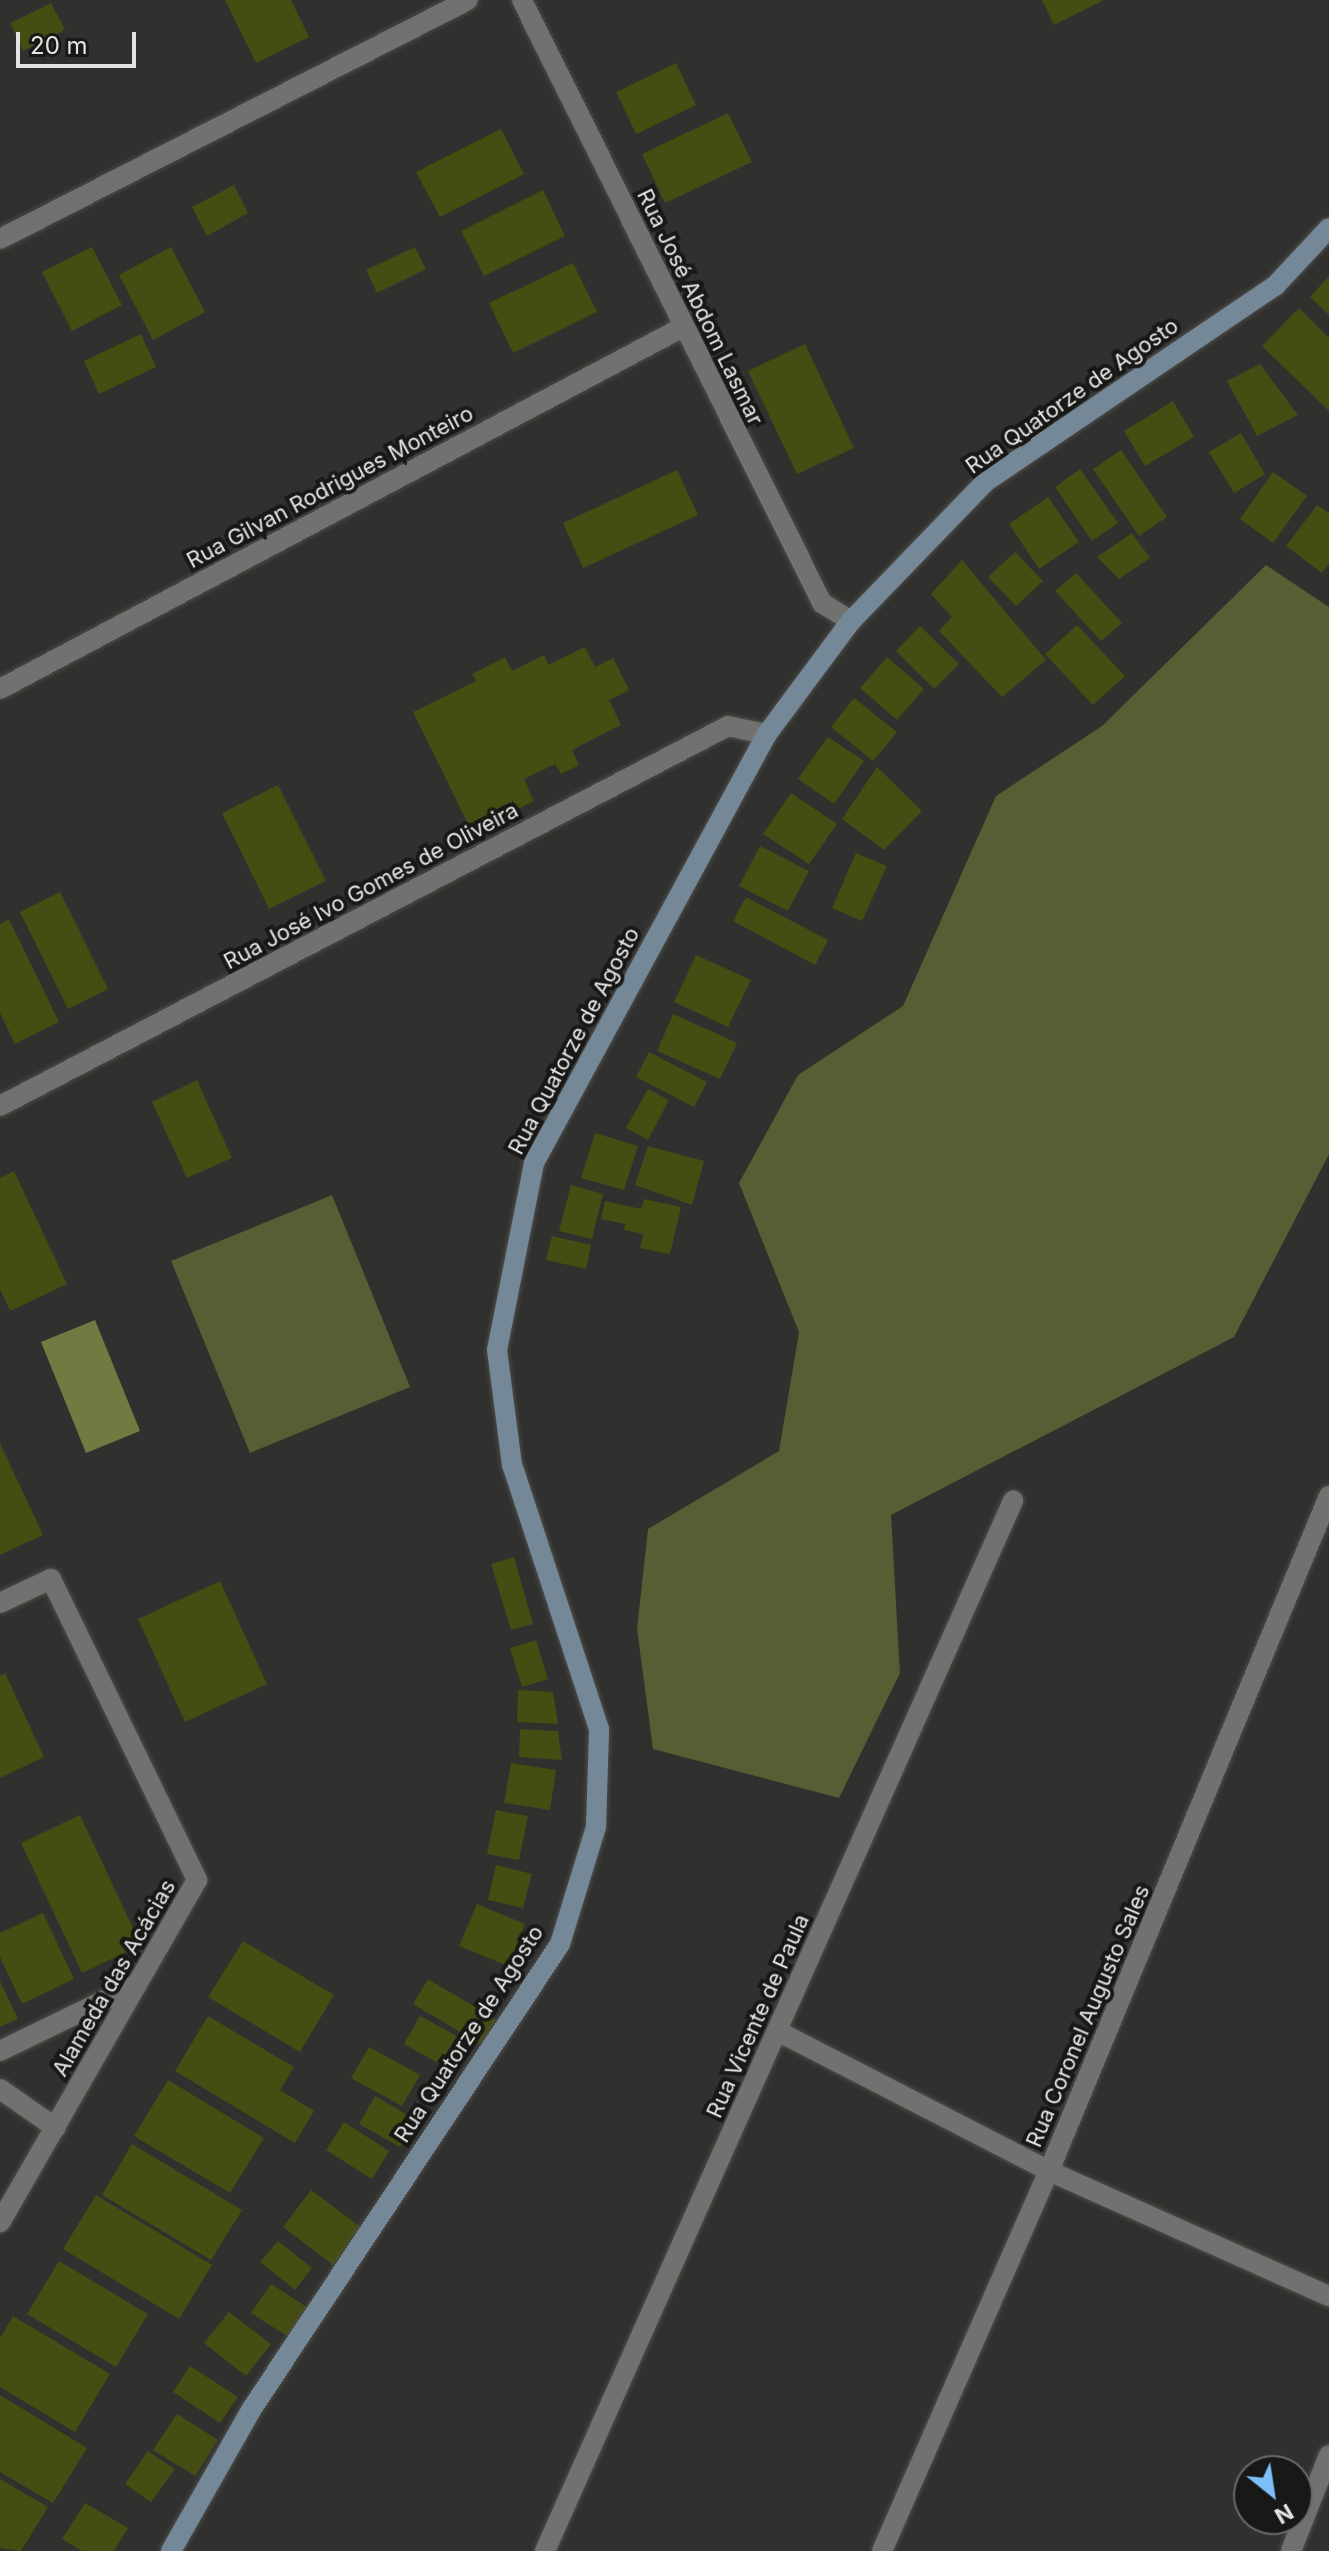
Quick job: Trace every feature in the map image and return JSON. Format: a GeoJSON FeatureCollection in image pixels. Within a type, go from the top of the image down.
{"type":"FeatureCollection","features":[{"type":"Feature","properties":{"kind":"street"},"geometry":{"type":"LineString","coordinates":[[0,239],[468,0]]}},
{"type":"Feature","properties":{"kind":"street","name":"Rua José Abdom Lasmar"},"geometry":{"type":"LineString","coordinates":[[522,0],[822,603],[851,621]]}},
{"type":"Feature","properties":{"kind":"street","name":"Rua Quatorze de Agosto"},"geometry":{"type":"LineString","coordinates":[[171,2551],[251,2410],[560,1944],[596,1827],[599,1729],[512,1465],[497,1350],[534,1163],[767,734],[851,621],[985,482],[1275,286],[1329,228]]}},
{"type":"Feature","properties":{"kind":"street","name":"Rua Gilvan Rodrigues Monteiro"},"geometry":{"type":"LineString","coordinates":[[0,689],[683,327]]}},
{"type":"Feature","properties":{"kind":"street","name":"Rua José Ivo Gomes de Oliveira"},"geometry":{"type":"LineString","coordinates":[[0,1106],[728,726],[767,734]]}},
{"type":"Feature","properties":{"kind":"street","name":"Rua Coronel Augusto Sales"},"geometry":{"type":"LineString","coordinates":[[882,2551],[1049,2171],[1329,1496]]}},
{"type":"Feature","properties":{"kind":"street","name":"Rua Vicente de Paula"},"geometry":{"type":"LineString","coordinates":[[545,2551],[1013,1501]]}},
{"type":"Feature","properties":{"kind":"street","name":"Alameda das Acácias"},"geometry":{"type":"LineString","coordinates":[[0,1603],[51,1579],[197,1880],[0,2222]]}},
{"type":"Feature","properties":{"kind":"street"},"geometry":{"type":"LineString","coordinates":[[0,2051],[136,1985]]}},
{"type":"Feature","properties":{"kind":"street"},"geometry":{"type":"LineString","coordinates":[[777,2031],[1049,2171],[1329,2296]]}},
{"type":"Feature","properties":{"kind":"street"},"geometry":{"type":"LineString","coordinates":[[0,2089],[56,2128]]}},
{"type":"Feature","properties":{"kind":"street"},"geometry":{"type":"LineString","coordinates":[[1291,2551],[1329,2455]]}},
{"type":"Feature","properties":{"kind":"shaded area"},"geometry":{"type":"Polygon","coordinates":[[[1266,565],[1329,607],[1329,1154],[1234,1337],[891,1515],[900,1673],[839,1798],[653,1749],[637,1629],[648,1529],[779,1451],[799,1332],[739,1183],[798,1075],[903,1006],[996,796],[1102,726],[1266,565]]]}},
{"type":"Feature","properties":{"kind":"shaded area"},"geometry":{"type":"Polygon","coordinates":[[[332,1195],[410,1387],[250,1453],[171,1261],[332,1195]]]}},
{"type":"Feature","properties":{"kind":"shaded area"},"geometry":{"type":"Polygon","coordinates":[[[95,1320],[140,1431],[86,1453],[41,1342],[95,1320]]]}},
{"type":"Feature","properties":{"kind":"building"},"geometry":{"type":"Polygon","coordinates":[[[225,0],[291,0],[309,37],[256,63],[225,0]]]}},
{"type":"Feature","properties":{"kind":"building"},"geometry":{"type":"Polygon","coordinates":[[[1042,0],[1104,0],[1054,25],[1042,0]]]}},
{"type":"Feature","properties":{"kind":"building"},"geometry":{"type":"Polygon","coordinates":[[[51,3],[65,30],[23,51],[10,23],[51,3]]]}},
{"type":"Feature","properties":{"kind":"building"},"geometry":{"type":"Polygon","coordinates":[[[676,63],[696,105],[636,134],[616,92],[676,63]]]}},
{"type":"Feature","properties":{"kind":"building"},"geometry":{"type":"Polygon","coordinates":[[[728,113],[752,162],[665,203],[642,154],[728,113]]]}},
{"type":"Feature","properties":{"kind":"building"},"geometry":{"type":"Polygon","coordinates":[[[501,129],[524,174],[440,217],[416,172],[501,129]]]}},
{"type":"Feature","properties":{"kind":"building"},"geometry":{"type":"Polygon","coordinates":[[[234,185],[248,213],[207,236],[192,207],[234,185]]]}},
{"type":"Feature","properties":{"kind":"building"},"geometry":{"type":"Polygon","coordinates":[[[543,190],[565,236],[484,276],[461,231],[543,190]]]}},
{"type":"Feature","properties":{"kind":"building"},"geometry":{"type":"Polygon","coordinates":[[[92,247],[122,305],[72,331],[42,272],[92,247]]]}},
{"type":"Feature","properties":{"kind":"building"},"geometry":{"type":"Polygon","coordinates":[[[171,247],[205,312],[153,340],[119,275],[171,247]]]}},
{"type":"Feature","properties":{"kind":"building"},"geometry":{"type":"Polygon","coordinates":[[[415,247],[426,269],[377,293],[366,270],[415,247]]]}},
{"type":"Feature","properties":{"kind":"building"},"geometry":{"type":"Polygon","coordinates":[[[573,263],[597,312],[513,353],[489,303],[573,263]]]}},
{"type":"Feature","properties":{"kind":"building"},"geometry":{"type":"Polygon","coordinates":[[[1329,276],[1329,315],[1310,297],[1329,276]]]}},
{"type":"Feature","properties":{"kind":"building"},"geometry":{"type":"Polygon","coordinates":[[[1299,308],[1329,338],[1329,411],[1262,346],[1299,308]]]}},
{"type":"Feature","properties":{"kind":"building"},"geometry":{"type":"Polygon","coordinates":[[[141,334],[156,367],[99,394],[84,361],[141,334]]]}},
{"type":"Feature","properties":{"kind":"building"},"geometry":{"type":"Polygon","coordinates":[[[805,344],[854,448],[797,474],[748,371],[805,344]]]}},
{"type":"Feature","properties":{"kind":"building"},"geometry":{"type":"Polygon","coordinates":[[[1260,364],[1298,415],[1257,436],[1227,381],[1260,364]]]}},
{"type":"Feature","properties":{"kind":"building"},"geometry":{"type":"Polygon","coordinates":[[[1173,401],[1194,437],[1145,466],[1124,431],[1173,401]]]}},
{"type":"Feature","properties":{"kind":"building"},"geometry":{"type":"Polygon","coordinates":[[[1241,433],[1265,474],[1234,493],[1209,452],[1241,433]]]}},
{"type":"Feature","properties":{"kind":"building"},"geometry":{"type":"Polygon","coordinates":[[[1121,450],[1167,517],[1139,536],[1093,469],[1121,450]]]}},
{"type":"Feature","properties":{"kind":"building"},"geometry":{"type":"Polygon","coordinates":[[[1080,469],[1118,523],[1092,541],[1055,487],[1080,469]]]}},
{"type":"Feature","properties":{"kind":"building"},"geometry":{"type":"Polygon","coordinates":[[[677,470],[698,515],[583,568],[563,523],[677,470]]]}},
{"type":"Feature","properties":{"kind":"building"},"geometry":{"type":"Polygon","coordinates":[[[1273,472],[1307,496],[1273,543],[1240,519],[1273,472]]]}},
{"type":"Feature","properties":{"kind":"building"},"geometry":{"type":"Polygon","coordinates":[[[1048,497],[1079,542],[1039,569],[1009,524],[1048,497]]]}},
{"type":"Feature","properties":{"kind":"building"},"geometry":{"type":"Polygon","coordinates":[[[1317,505],[1329,513],[1329,564],[1322,573],[1286,546],[1317,505]]]}},
{"type":"Feature","properties":{"kind":"building"},"geometry":{"type":"Polygon","coordinates":[[[1132,533],[1150,558],[1119,579],[1097,557],[1132,533]]]}},
{"type":"Feature","properties":{"kind":"building"},"geometry":{"type":"Polygon","coordinates":[[[1015,552],[1043,581],[1016,606],[988,577],[1015,552]]]}},
{"type":"Feature","properties":{"kind":"building"},"geometry":{"type":"Polygon","coordinates":[[[962,560],[1046,660],[1002,697],[939,631],[952,617],[931,594],[962,560]]]}},
{"type":"Feature","properties":{"kind":"building"},"geometry":{"type":"Polygon","coordinates":[[[1076,573],[1122,623],[1101,641],[1055,591],[1076,573]]]}},
{"type":"Feature","properties":{"kind":"building"},"geometry":{"type":"Polygon","coordinates":[[[1077,625],[1125,676],[1093,705],[1045,654],[1077,625]]]}},
{"type":"Feature","properties":{"kind":"building"},"geometry":{"type":"Polygon","coordinates":[[[920,626],[959,664],[934,689],[896,651],[920,626]]]}},
{"type":"Feature","properties":{"kind":"building"},"geometry":{"type":"Polygon","coordinates":[[[585,647],[595,667],[613,658],[629,690],[609,700],[621,725],[572,750],[579,765],[561,774],[555,764],[524,779],[534,801],[472,832],[413,712],[476,681],[472,674],[505,657],[512,671],[544,655],[548,665],[585,647]]]}},
{"type":"Feature","properties":{"kind":"building"},"geometry":{"type":"Polygon","coordinates":[[[887,657],[924,689],[897,720],[860,688],[887,657]]]}},
{"type":"Feature","properties":{"kind":"building"},"geometry":{"type":"Polygon","coordinates":[[[854,698],[897,732],[873,761],[831,727],[854,698]]]}},
{"type":"Feature","properties":{"kind":"building"},"geometry":{"type":"Polygon","coordinates":[[[828,737],[864,761],[834,804],[798,779],[828,737]]]}},
{"type":"Feature","properties":{"kind":"building"},"geometry":{"type":"Polygon","coordinates":[[[877,767],[922,811],[884,850],[842,819],[877,767]]]}},
{"type":"Feature","properties":{"kind":"building"},"geometry":{"type":"Polygon","coordinates":[[[278,785],[326,881],[269,909],[222,813],[278,785]]]}},
{"type":"Feature","properties":{"kind":"building"},"geometry":{"type":"Polygon","coordinates":[[[791,793],[837,824],[809,864],[763,834],[791,793]]]}},
{"type":"Feature","properties":{"kind":"building"},"geometry":{"type":"Polygon","coordinates":[[[760,846],[809,871],[788,911],[739,886],[760,846]]]}},
{"type":"Feature","properties":{"kind":"building"},"geometry":{"type":"Polygon","coordinates":[[[856,853],[887,866],[862,921],[832,908],[856,853]]]}},
{"type":"Feature","properties":{"kind":"building"},"geometry":{"type":"Polygon","coordinates":[[[60,892],[108,989],[68,1009],[20,912],[60,892]]]}},
{"type":"Feature","properties":{"kind":"building"},"geometry":{"type":"Polygon","coordinates":[[[746,897],[828,940],[815,965],[733,921],[746,897]]]}},
{"type":"Feature","properties":{"kind":"building"},"geometry":{"type":"Polygon","coordinates":[[[9,919],[59,1022],[15,1044],[0,1013],[0,924],[9,919]]]}},
{"type":"Feature","properties":{"kind":"building"},"geometry":{"type":"Polygon","coordinates":[[[696,955],[751,980],[728,1027],[674,1002],[696,955]]]}},
{"type":"Feature","properties":{"kind":"building"},"geometry":{"type":"Polygon","coordinates":[[[673,1014],[737,1043],[720,1079],[657,1051],[673,1014]]]}},
{"type":"Feature","properties":{"kind":"building"},"geometry":{"type":"Polygon","coordinates":[[[649,1052],[707,1082],[694,1107],[636,1077],[649,1052]]]}},
{"type":"Feature","properties":{"kind":"building"},"geometry":{"type":"Polygon","coordinates":[[[197,1080],[232,1158],[187,1178],[152,1102],[197,1080]]]}},
{"type":"Feature","properties":{"kind":"building"},"geometry":{"type":"Polygon","coordinates":[[[648,1089],[669,1100],[648,1140],[626,1128],[648,1089]]]}},
{"type":"Feature","properties":{"kind":"building"},"geometry":{"type":"Polygon","coordinates":[[[595,1133],[638,1146],[624,1190],[581,1178],[595,1133]]]}},
{"type":"Feature","properties":{"kind":"building"},"geometry":{"type":"Polygon","coordinates":[[[648,1146],[704,1161],[692,1205],[635,1185],[648,1146]]]}},
{"type":"Feature","properties":{"kind":"building"},"geometry":{"type":"Polygon","coordinates":[[[14,1171],[67,1284],[10,1311],[0,1289],[0,1178],[14,1171]]]}},
{"type":"Feature","properties":{"kind":"building"},"geometry":{"type":"Polygon","coordinates":[[[571,1185],[603,1194],[592,1239],[559,1231],[571,1185]]]}},
{"type":"Feature","properties":{"kind":"building"},"geometry":{"type":"Polygon","coordinates":[[[644,1199],[681,1207],[670,1254],[640,1248],[643,1234],[624,1230],[625,1224],[601,1219],[605,1201],[641,1209],[644,1199]]]}},
{"type":"Feature","properties":{"kind":"building"},"geometry":{"type":"Polygon","coordinates":[[[552,1236],[591,1245],[586,1269],[546,1260],[552,1236]]]}},
{"type":"Feature","properties":{"kind":"building"},"geometry":{"type":"Polygon","coordinates":[[[0,1443],[43,1535],[0,1555],[0,1443]]]}},
{"type":"Feature","properties":{"kind":"building"},"geometry":{"type":"Polygon","coordinates":[[[514,1557],[533,1624],[511,1630],[491,1564],[514,1557]]]}},
{"type":"Feature","properties":{"kind":"building"},"geometry":{"type":"Polygon","coordinates":[[[220,1581],[267,1684],[185,1722],[138,1619],[220,1581]]]}},
{"type":"Feature","properties":{"kind":"building"},"geometry":{"type":"Polygon","coordinates":[[[536,1640],[548,1679],[522,1687],[510,1648],[536,1640]]]}},
{"type":"Feature","properties":{"kind":"building"},"geometry":{"type":"Polygon","coordinates":[[[5,1673],[44,1757],[0,1778],[0,1676],[5,1673]]]}},
{"type":"Feature","properties":{"kind":"building"},"geometry":{"type":"Polygon","coordinates":[[[518,1690],[553,1692],[558,1724],[517,1722],[518,1690]]]}},
{"type":"Feature","properties":{"kind":"building"},"geometry":{"type":"Polygon","coordinates":[[[520,1729],[558,1731],[562,1760],[519,1757],[520,1729]]]}},
{"type":"Feature","properties":{"kind":"building"},"geometry":{"type":"Polygon","coordinates":[[[511,1763],[556,1770],[550,1810],[504,1803],[511,1763]]]}},
{"type":"Feature","properties":{"kind":"building"},"geometry":{"type":"Polygon","coordinates":[[[496,1810],[528,1816],[519,1860],[487,1854],[496,1810]]]}},
{"type":"Feature","properties":{"kind":"building"},"geometry":{"type":"Polygon","coordinates":[[[80,1815],[141,1945],[82,1973],[21,1843],[80,1815]]]}},
{"type":"Feature","properties":{"kind":"building"},"geometry":{"type":"Polygon","coordinates":[[[496,1865],[532,1874],[523,1908],[488,1900],[496,1865]]]}},
{"type":"Feature","properties":{"kind":"building"},"geometry":{"type":"Polygon","coordinates":[[[477,1904],[525,1924],[508,1966],[459,1946],[477,1904]]]}},
{"type":"Feature","properties":{"kind":"building"},"geometry":{"type":"Polygon","coordinates":[[[43,1913],[74,1979],[22,2004],[0,1957],[0,1933],[43,1913]]]}},
{"type":"Feature","properties":{"kind":"building"},"geometry":{"type":"Polygon","coordinates":[[[243,1941],[334,1995],[300,2052],[208,1997],[243,1941]]]}},
{"type":"Feature","properties":{"kind":"building"},"geometry":{"type":"Polygon","coordinates":[[[428,1979],[497,2020],[482,2045],[413,2004],[428,1979]]]}},
{"type":"Feature","properties":{"kind":"building"},"geometry":{"type":"Polygon","coordinates":[[[0,1981],[18,2019],[0,2027],[0,1981]]]}},
{"type":"Feature","properties":{"kind":"building"},"geometry":{"type":"Polygon","coordinates":[[[208,2016],[294,2067],[280,2090],[314,2111],[295,2143],[175,2071],[208,2016]]]}},
{"type":"Feature","properties":{"kind":"building"},"geometry":{"type":"Polygon","coordinates":[[[420,2016],[472,2044],[456,2073],[404,2044],[420,2016]]]}},
{"type":"Feature","properties":{"kind":"building"},"geometry":{"type":"Polygon","coordinates":[[[369,2047],[420,2075],[402,2106],[351,2078],[369,2047]]]}},
{"type":"Feature","properties":{"kind":"building"},"geometry":{"type":"Polygon","coordinates":[[[168,2080],[264,2138],[230,2193],[134,2136],[168,2080]]]}},
{"type":"Feature","properties":{"kind":"building"},"geometry":{"type":"Polygon","coordinates":[[[375,2096],[416,2120],[400,2147],[359,2124],[375,2096]]]}},
{"type":"Feature","properties":{"kind":"building"},"geometry":{"type":"Polygon","coordinates":[[[344,2122],[389,2151],[372,2179],[326,2150],[344,2122]]]}},
{"type":"Feature","properties":{"kind":"building"},"geometry":{"type":"Polygon","coordinates":[[[132,2144],[242,2210],[211,2260],[102,2195],[132,2144]]]}},
{"type":"Feature","properties":{"kind":"building"},"geometry":{"type":"Polygon","coordinates":[[[311,2190],[362,2228],[333,2265],[283,2227],[311,2190]]]}},
{"type":"Feature","properties":{"kind":"building"},"geometry":{"type":"Polygon","coordinates":[[[96,2195],[212,2265],[179,2319],[63,2249],[96,2195]]]}},
{"type":"Feature","properties":{"kind":"building"},"geometry":{"type":"Polygon","coordinates":[[[278,2241],[312,2268],[295,2290],[260,2262],[278,2241]]]}},
{"type":"Feature","properties":{"kind":"building"},"geometry":{"type":"Polygon","coordinates":[[[59,2261],[148,2314],[116,2367],[27,2314],[59,2261]]]}},
{"type":"Feature","properties":{"kind":"building"},"geometry":{"type":"Polygon","coordinates":[[[271,2284],[310,2309],[290,2338],[251,2313],[271,2284]]]}},
{"type":"Feature","properties":{"kind":"building"},"geometry":{"type":"Polygon","coordinates":[[[229,2312],[271,2344],[246,2376],[204,2343],[229,2312]]]}},
{"type":"Feature","properties":{"kind":"building"},"geometry":{"type":"Polygon","coordinates":[[[13,2316],[110,2374],[75,2432],[0,2387],[0,2338],[13,2316]]]}},
{"type":"Feature","properties":{"kind":"building"},"geometry":{"type":"Polygon","coordinates":[[[190,2366],[238,2397],[220,2423],[173,2392],[190,2366]]]}},
{"type":"Feature","properties":{"kind":"building"},"geometry":{"type":"Polygon","coordinates":[[[0,2395],[87,2448],[53,2503],[0,2472],[0,2395]]]}},
{"type":"Feature","properties":{"kind":"building"},"geometry":{"type":"Polygon","coordinates":[[[177,2414],[218,2440],[195,2476],[153,2450],[177,2414]]]}},
{"type":"Feature","properties":{"kind":"building"},"geometry":{"type":"Polygon","coordinates":[[[148,2451],[175,2469],[151,2502],[125,2484],[148,2451]]]}},
{"type":"Feature","properties":{"kind":"building"},"geometry":{"type":"Polygon","coordinates":[[[0,2479],[48,2507],[21,2551],[0,2548],[0,2479]]]}},
{"type":"Feature","properties":{"kind":"building"},"geometry":{"type":"Polygon","coordinates":[[[85,2503],[128,2528],[114,2551],[82,2551],[62,2539],[85,2503]]]}}]}
